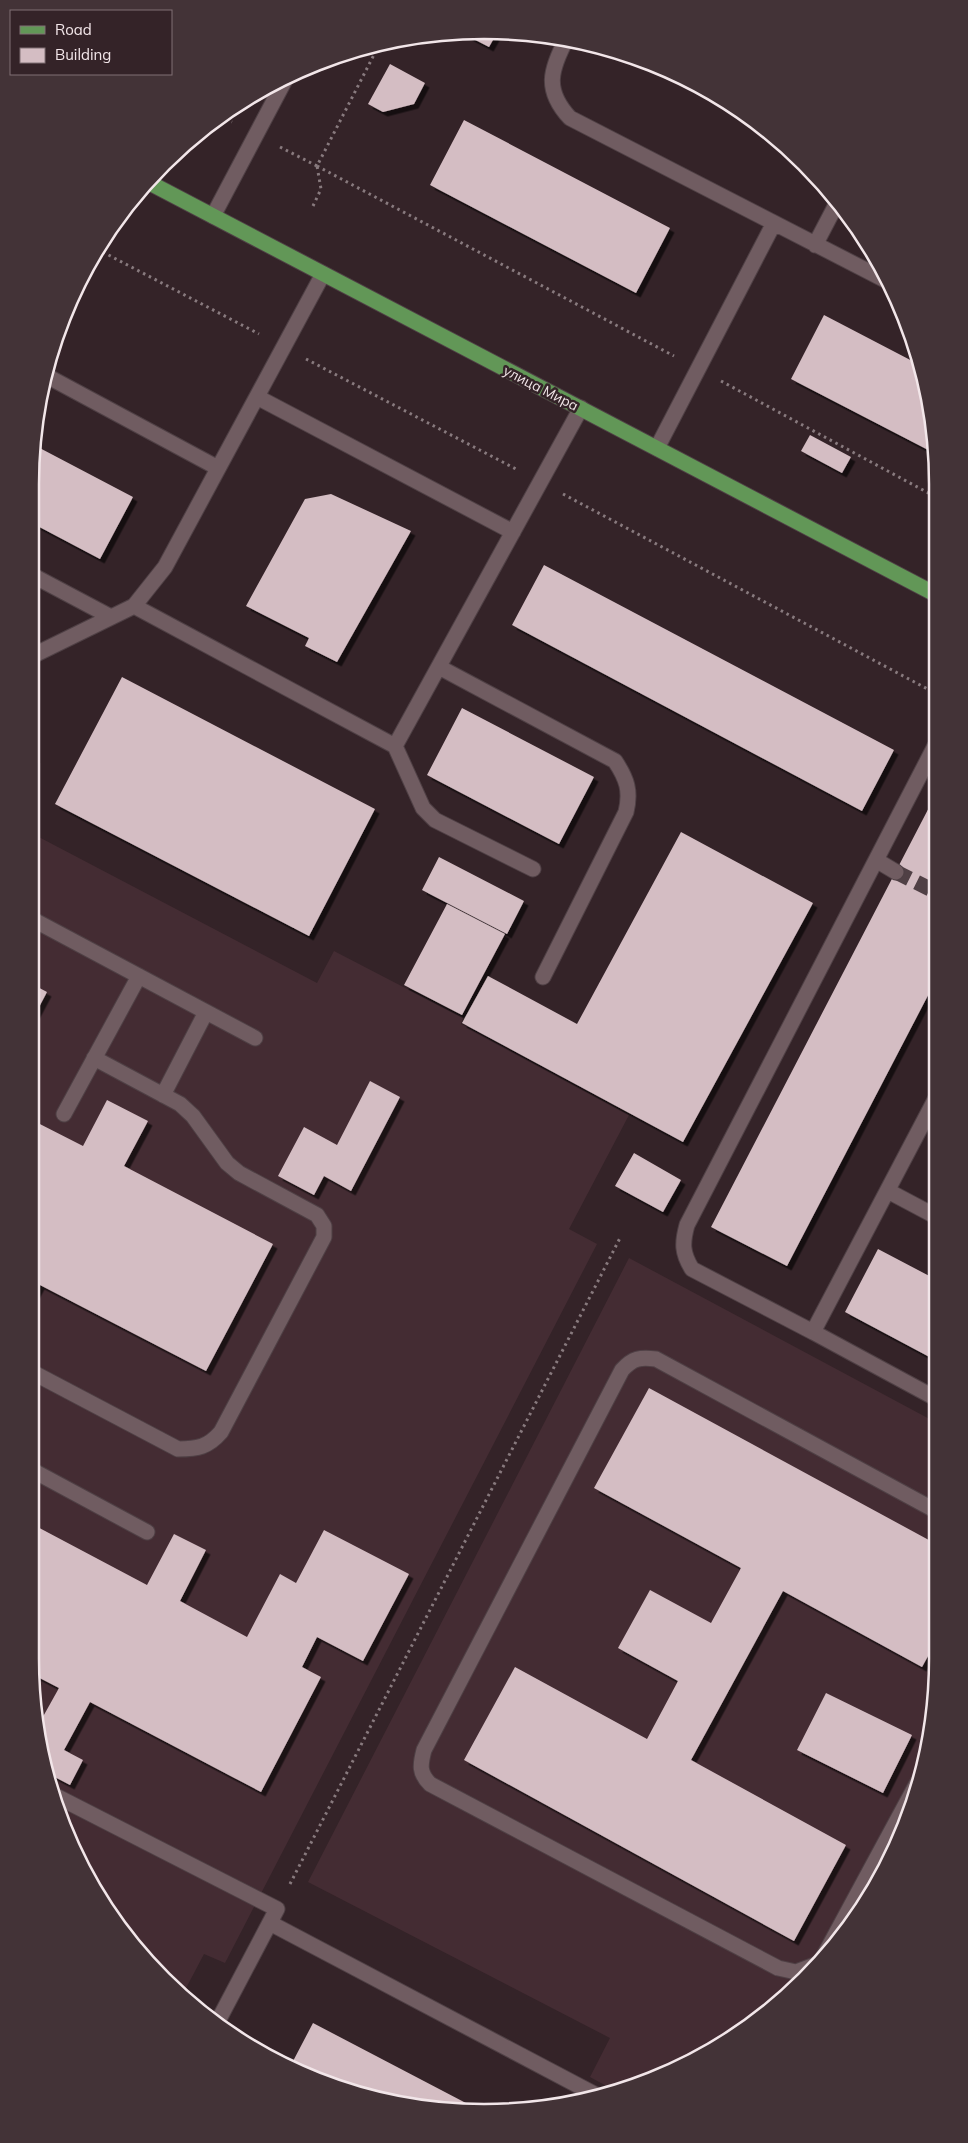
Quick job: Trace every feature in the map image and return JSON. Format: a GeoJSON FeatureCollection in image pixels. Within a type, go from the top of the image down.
{"type":"FeatureCollection","features":[{"type":"Feature","properties":{"kind":"main road","name":"улица Мира"},"geometry":{"type":"LineString","coordinates":[[154,185],[929,591]]}},
{"type":"Feature","properties":{"kind":"street"},"geometry":{"type":"LineString","coordinates":[[563,46],[555,61],[552,84],[557,104],[570,118],[878,276]]}},
{"type":"Feature","properties":{"kind":"street"},"geometry":{"type":"LineString","coordinates":[[213,216],[281,88]]}},
{"type":"Feature","properties":{"kind":"street"},"geometry":{"type":"LineString","coordinates":[[816,245],[834,209]]}},
{"type":"Feature","properties":{"kind":"street"},"geometry":{"type":"LineString","coordinates":[[657,448],[774,223]]}},
{"type":"Feature","properties":{"kind":"street"},"geometry":{"type":"LineString","coordinates":[[39,653],[134,606],[165,567],[323,274]]}},
{"type":"Feature","properties":{"kind":"street"},"geometry":{"type":"LineString","coordinates":[[52,379],[218,468]]}},
{"type":"Feature","properties":{"kind":"street"},"geometry":{"type":"LineString","coordinates":[[257,397],[513,532]]}},
{"type":"Feature","properties":{"kind":"street"},"geometry":{"type":"LineString","coordinates":[[395,746],[581,408]]}},
{"type":"Feature","properties":{"kind":"street"},"geometry":{"type":"LineString","coordinates":[[39,579],[111,617]]}},
{"type":"Feature","properties":{"kind":"street"},"geometry":{"type":"LineString","coordinates":[[134,606],[395,746],[423,808],[435,820],[532,869]]}},
{"type":"Feature","properties":{"kind":"street"},"geometry":{"type":"LineString","coordinates":[[439,667],[615,761],[626,777],[630,796],[626,812],[543,977]]}},
{"type":"Feature","properties":{"kind":"street"},"geometry":{"type":"LineString","coordinates":[[929,758],[687,1226],[682,1243],[684,1258],[692,1269],[929,1395]]}},
{"type":"Feature","properties":{"kind":"street"},"geometry":{"type":"LineString","coordinates":[[876,860],[896,872]]}},
{"type":"Feature","properties":{"kind":"street"},"geometry":{"type":"LineString","coordinates":[[39,923],[255,1038]]}},
{"type":"Feature","properties":{"kind":"street"},"geometry":{"type":"LineString","coordinates":[[64,1114],[138,976]]}},
{"type":"Feature","properties":{"kind":"street"},"geometry":{"type":"LineString","coordinates":[[163,1095],[206,1012]]}},
{"type":"Feature","properties":{"kind":"street"},"geometry":{"type":"LineString","coordinates":[[39,1376],[178,1449],[196,1449],[210,1444],[220,1432],[324,1237],[324,1226],[317,1215],[239,1173],[227,1163],[193,1116],[180,1104],[94,1058]]}},
{"type":"Feature","properties":{"kind":"street"},"geometry":{"type":"LineString","coordinates":[[813,1332],[929,1112]]}},
{"type":"Feature","properties":{"kind":"street"},"geometry":{"type":"LineString","coordinates":[[888,1191],[929,1213]]}},
{"type":"Feature","properties":{"kind":"street"},"geometry":{"type":"LineString","coordinates":[[804,1969],[796,1972],[778,1968],[430,1784],[423,1777],[420,1766],[424,1750],[603,1405],[622,1370],[630,1361],[642,1357],[656,1359],[929,1507]]}},
{"type":"Feature","properties":{"kind":"street"},"geometry":{"type":"LineString","coordinates":[[39,1474],[147,1532]]}},
{"type":"Feature","properties":{"kind":"street"},"geometry":{"type":"LineString","coordinates":[[61,1799],[589,2091]]}},
{"type":"Feature","properties":{"kind":"street"},"geometry":{"type":"LineString","coordinates":[[840,1925],[903,1809]]}},
{"type":"Feature","properties":{"kind":"street"},"geometry":{"type":"LineString","coordinates":[[220,2017],[273,1916]]}},
{"type":"Feature","properties":{"kind":"path"},"geometry":{"type":"LineString","coordinates":[[313,206],[321,189],[317,166],[375,52]]}},
{"type":"Feature","properties":{"kind":"path"},"geometry":{"type":"LineString","coordinates":[[228,120],[929,493]]}},
{"type":"Feature","properties":{"kind":"path"},"geometry":{"type":"LineString","coordinates":[[273,1916],[620,1238]]}},
{"type":"Feature","properties":{"kind":"shaded area"},"geometry":{"type":"Polygon","coordinates":[[[39,837],[317,983],[334,951],[463,1018],[461,1024],[629,1115],[569,1229],[597,1244],[225,1963],[204,1954],[185,1990],[149,1953],[131,1930],[98,1882],[85,1856],[62,1802],[47,1746],[40,1688],[39,1659],[39,837]]]}},
{"type":"Feature","properties":{"kind":"shaded area"},"geometry":{"type":"Polygon","coordinates":[[[629,1258],[929,1419],[928,1688],[921,1746],[906,1802],[870,1882],[837,1930],[799,1974],[755,2012],[707,2045],[654,2070],[608,2087],[590,2077],[610,2038],[308,1882],[629,1258]]]}},
{"type":"Feature","properties":{"kind":"building"},"geometry":{"type":"Polygon","coordinates":[[[474,39],[493,39],[489,47],[474,39]]]}},
{"type":"Feature","properties":{"kind":"building"},"geometry":{"type":"Polygon","coordinates":[[[390,64],[425,83],[414,104],[383,112],[368,104],[390,64]]]}},
{"type":"Feature","properties":{"kind":"building"},"geometry":{"type":"Polygon","coordinates":[[[464,120],[670,228],[636,293],[430,185],[464,120]]]}},
{"type":"Feature","properties":{"kind":"building"},"geometry":{"type":"Polygon","coordinates":[[[824,315],[912,361],[921,397],[927,450],[791,379],[824,315]]]}},
{"type":"Feature","properties":{"kind":"building"},"geometry":{"type":"Polygon","coordinates":[[[810,435],[851,457],[842,473],[801,451],[810,435]]]}},
{"type":"Feature","properties":{"kind":"building"},"geometry":{"type":"Polygon","coordinates":[[[41,449],[133,497],[100,559],[39,527],[41,449]]]}},
{"type":"Feature","properties":{"kind":"building"},"geometry":{"type":"Polygon","coordinates":[[[331,494],[411,531],[337,662],[305,646],[309,638],[246,606],[305,499],[331,494]]]}},
{"type":"Feature","properties":{"kind":"building"},"geometry":{"type":"Polygon","coordinates":[[[544,565],[894,750],[862,811],[512,625],[544,565]]]}},
{"type":"Feature","properties":{"kind":"building"},"geometry":{"type":"Polygon","coordinates":[[[122,677],[375,809],[309,936],[55,804],[122,677]]]}},
{"type":"Feature","properties":{"kind":"building"},"geometry":{"type":"Polygon","coordinates":[[[462,708],[594,777],[559,844],[427,775],[462,708]]]}},
{"type":"Feature","properties":{"kind":"building"},"geometry":{"type":"Polygon","coordinates":[[[929,808],[929,993],[787,1266],[711,1227],[929,808]]]}},
{"type":"Feature","properties":{"kind":"building"},"geometry":{"type":"Polygon","coordinates":[[[681,832],[813,903],[683,1142],[462,1023],[488,976],[577,1024],[681,832]]]}},
{"type":"Feature","properties":{"kind":"building"},"geometry":{"type":"Polygon","coordinates":[[[439,857],[524,901],[507,934],[422,890],[439,857]]]}},
{"type":"Feature","properties":{"kind":"building"},"geometry":{"type":"Polygon","coordinates":[[[447,904],[505,934],[462,1015],[404,985],[447,904]]]}},
{"type":"Feature","properties":{"kind":"building"},"geometry":{"type":"Polygon","coordinates":[[[39,988],[47,992],[39,1007],[39,988]]]}},
{"type":"Feature","properties":{"kind":"building"},"geometry":{"type":"Polygon","coordinates":[[[370,1081],[400,1097],[351,1191],[324,1176],[314,1195],[278,1176],[304,1127],[337,1145],[370,1081]]]}},
{"type":"Feature","properties":{"kind":"building"},"geometry":{"type":"Polygon","coordinates":[[[107,1100],[148,1121],[124,1166],[273,1244],[206,1371],[40,1285],[39,1287],[39,1124],[83,1146],[107,1100]]]}},
{"type":"Feature","properties":{"kind":"building"},"geometry":{"type":"Polygon","coordinates":[[[634,1153],[681,1180],[663,1212],[615,1186],[634,1153]]]}},
{"type":"Feature","properties":{"kind":"building"},"geometry":{"type":"Polygon","coordinates":[[[878,1249],[929,1276],[929,1357],[845,1312],[878,1249]]]}},
{"type":"Feature","properties":{"kind":"building"},"geometry":{"type":"Polygon","coordinates":[[[649,1388],[929,1540],[929,1654],[922,1667],[783,1591],[691,1760],[846,1845],[794,1941],[464,1760],[515,1667],[647,1739],[678,1681],[618,1648],[650,1590],[711,1623],[741,1568],[594,1488],[649,1388]]]}},
{"type":"Feature","properties":{"kind":"building"},"geometry":{"type":"Polygon","coordinates":[[[39,1528],[147,1585],[174,1534],[206,1550],[180,1601],[247,1637],[280,1574],[296,1583],[324,1530],[409,1574],[363,1661],[317,1637],[302,1667],[321,1677],[261,1792],[90,1702],[64,1750],[83,1760],[70,1785],[55,1777],[47,1746],[43,1717],[59,1688],[40,1678],[39,1528]]]}},
{"type":"Feature","properties":{"kind":"building"},"geometry":{"type":"Polygon","coordinates":[[[826,1693],[912,1735],[883,1793],[797,1750],[826,1693]]]}},
{"type":"Feature","properties":{"kind":"building"},"geometry":{"type":"Polygon","coordinates":[[[313,2023],[467,2103],[397,2096],[341,2081],[293,2061],[313,2023]]]}},
{"type":"Feature","properties":{"kind":"tunnel"},"geometry":{"type":"LineString","coordinates":[[896,872],[929,888]]}}]}
